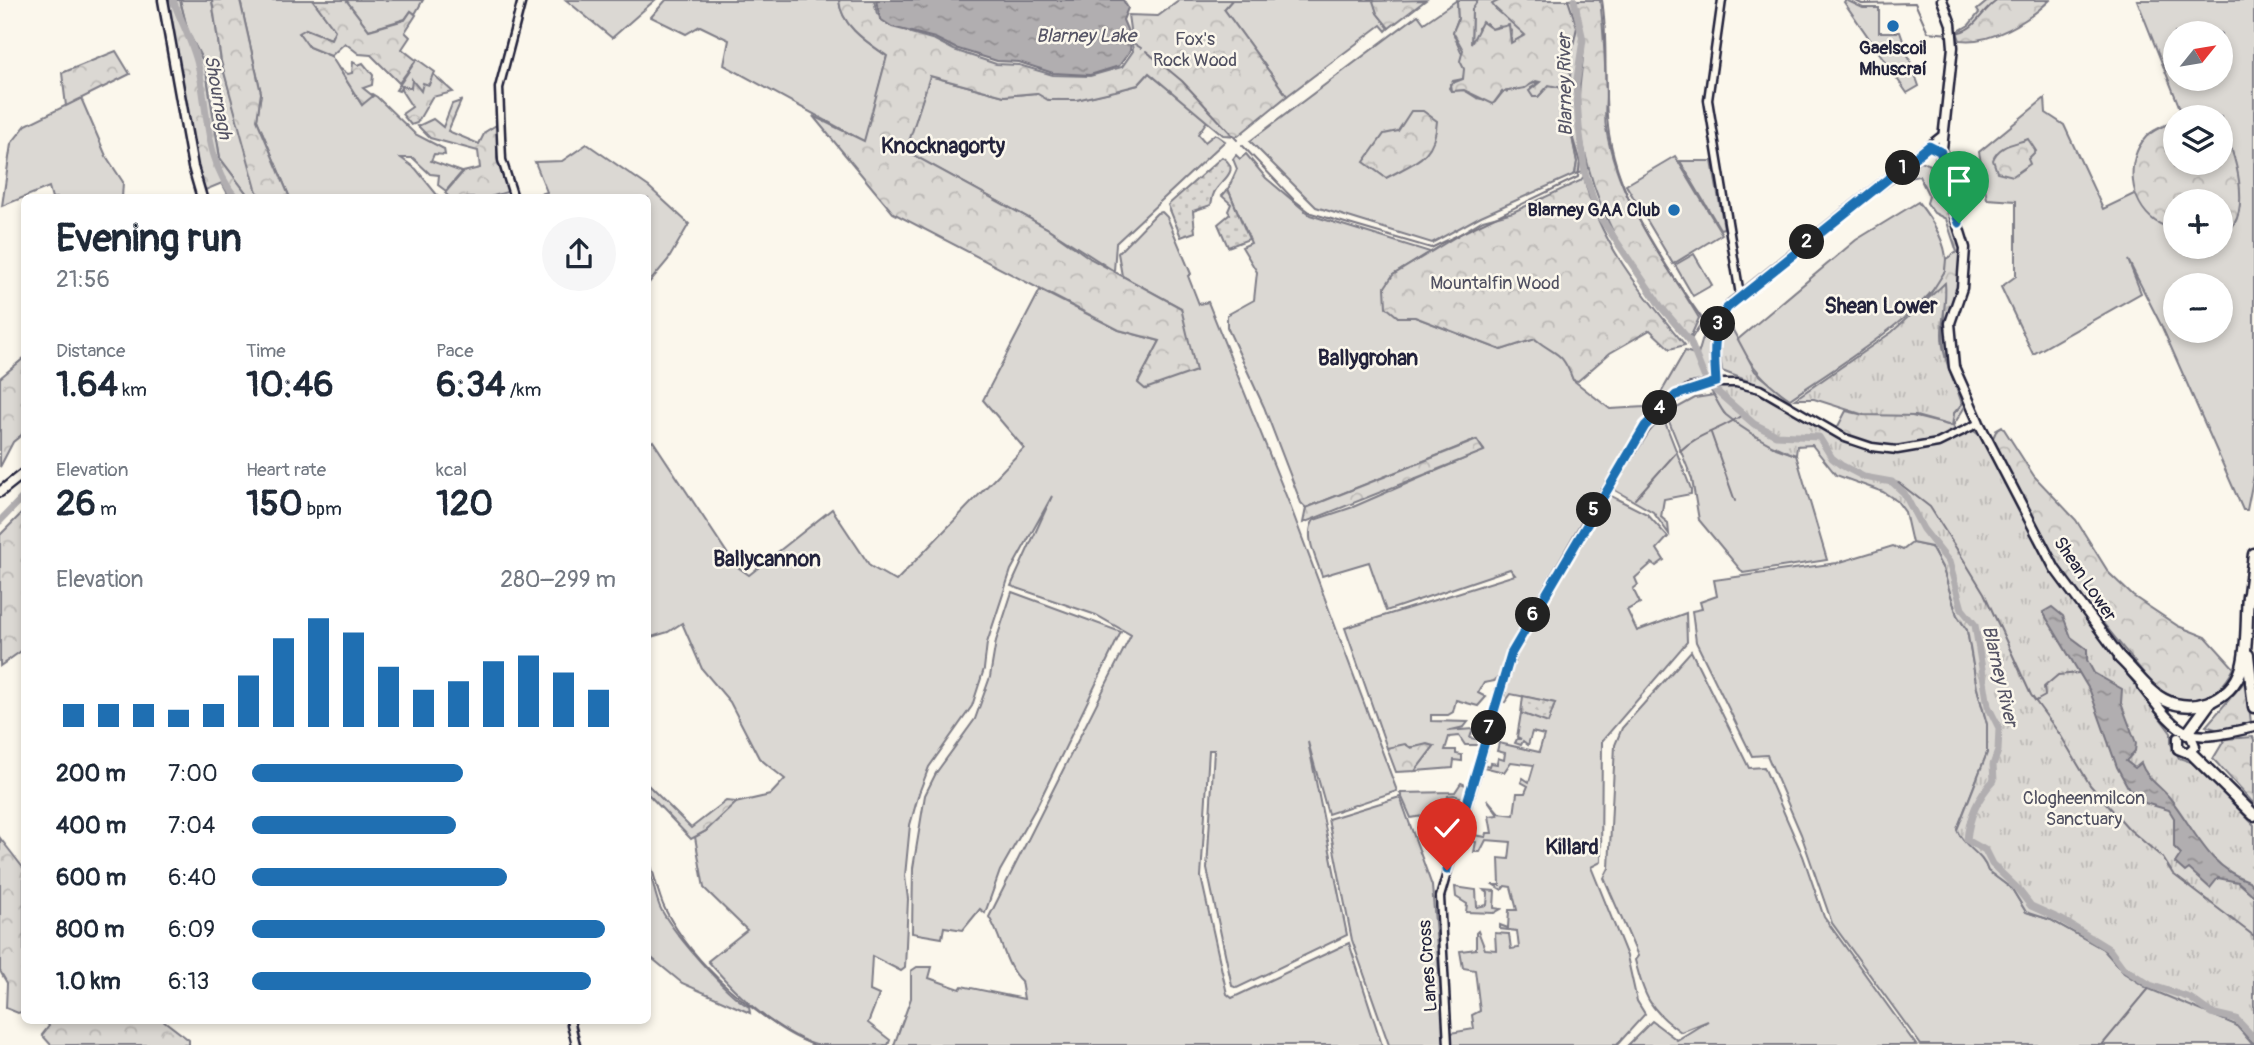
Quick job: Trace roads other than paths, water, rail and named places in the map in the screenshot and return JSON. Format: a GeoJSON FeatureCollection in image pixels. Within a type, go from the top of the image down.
{"type":"FeatureCollection","features":[{"type":"Feature","properties":{"kind":"highway"},"geometry":{"type":"LineString","coordinates":[[2120,658],[2161,698],[2190,706],[2211,701],[2227,691],[2242,666],[2254,554]]}},
{"type":"Feature","properties":{"kind":"highway"},"geometry":{"type":"LineString","coordinates":[[2248,596],[2248,656],[2254,707]]}},
{"type":"Feature","properties":{"kind":"highway"},"geometry":{"type":"LineString","coordinates":[[2186,735],[2211,701]]}},
{"type":"Feature","properties":{"kind":"highway"},"geometry":{"type":"LineString","coordinates":[[2193,749],[2254,815]]}},
{"type":"Feature","properties":{"kind":"main road"},"geometry":{"type":"LineString","coordinates":[[163,0],[193,167],[201,194]]}},
{"type":"Feature","properties":{"kind":"main road","name":"Shean Lower"},"geometry":{"type":"LineString","coordinates":[[1942,0],[1952,29],[1941,152],[1943,180],[1965,248],[1964,275],[1950,323],[1951,349],[1958,380],[2062,579],[2158,707],[2186,735]]}},
{"type":"Feature","properties":{"kind":"main road"},"geometry":{"type":"LineString","coordinates":[[0,492],[21,475]]}},
{"type":"Feature","properties":{"kind":"main road"},"geometry":{"type":"LineString","coordinates":[[2186,735],[2178,749],[2182,753],[2218,736],[2254,727]]}},
{"type":"Feature","properties":{"kind":"main road"},"geometry":{"type":"LineString","coordinates":[[2186,735],[2218,736]]}},
{"type":"Feature","properties":{"kind":"main road"},"geometry":{"type":"LineString","coordinates":[[2186,735],[2193,749]]}},
{"type":"Feature","properties":{"kind":"street"},"geometry":{"type":"LineString","coordinates":[[513,194],[502,160],[499,88],[522,0]]}},
{"type":"Feature","properties":{"kind":"street"},"geometry":{"type":"LineString","coordinates":[[1722,0],[1708,100],[1740,295]]}},
{"type":"Feature","properties":{"kind":"street"},"geometry":{"type":"LineString","coordinates":[[1944,137],[1941,136],[1727,308],[1717,326],[1714,382],[1760,389],[1845,438],[1872,447],[1919,448],[1947,440],[1979,423]]}},
{"type":"Feature","properties":{"kind":"street"},"geometry":{"type":"LineString","coordinates":[[1929,146],[1941,152]]}},
{"type":"Feature","properties":{"kind":"street"},"geometry":{"type":"LineString","coordinates":[[1716,373],[1724,382]]}},
{"type":"Feature","properties":{"kind":"street","name":"Lanes Cross"},"geometry":{"type":"LineString","coordinates":[[1448,1045],[1440,947],[1440,897],[1511,654],[1645,426],[1676,395],[1714,382]]}},
{"type":"Feature","properties":{"kind":"street"},"geometry":{"type":"LineString","coordinates":[[571,1024],[576,1045]]}},
{"type":"Feature","properties":{"kind":"water","name":"Blarney Lake"},"geometry":{"type":"Polygon","coordinates":[[[876,0],[1123,0],[1128,8],[1123,20],[1131,39],[1130,51],[1119,66],[1090,75],[1053,73],[1019,62],[997,61],[955,48],[935,38],[892,27],[880,19],[876,0]]]}},
{"type":"Feature","properties":{"kind":"water"},"geometry":{"type":"Polygon","coordinates":[[[2052,607],[2063,616],[2071,637],[2087,649],[2087,660],[2094,673],[2122,689],[2121,703],[2136,743],[2135,751],[2126,761],[2135,768],[2141,763],[2212,857],[2235,875],[2249,881],[2254,887],[2254,896],[2238,882],[2218,878],[2210,888],[2189,869],[2185,872],[2175,863],[2181,854],[2174,847],[2174,818],[2169,810],[2145,803],[2129,789],[2117,767],[2090,691],[2043,612],[2052,607]]]}},
{"type":"Feature","properties":{"kind":"waterway","name":"Shournagh"},"geometry":{"type":"LineString","coordinates":[[173,0],[198,65],[209,134],[218,168],[233,194]]}},
{"type":"Feature","properties":{"kind":"waterway"},"geometry":{"type":"LineString","coordinates":[[1242,145],[1294,200],[1311,213],[1431,248],[1578,177],[1580,163],[1573,139],[1569,99],[1571,55],[1577,27],[1568,0]]}},
{"type":"Feature","properties":{"kind":"waterway","name":"Blarney River"},"geometry":{"type":"LineString","coordinates":[[1574,0],[1583,40],[1576,85],[1579,127],[1585,173],[1598,214],[1661,307],[1690,341],[1704,376],[1713,388],[1754,424],[1776,435],[1819,437],[1832,458],[1841,465],[1864,477],[1892,482],[1904,493],[1923,529],[1949,562],[1962,609],[1975,625],[1988,706],[1999,728],[1998,751],[1993,765],[1994,780],[1975,808],[1967,840],[1985,850],[1992,864],[2031,906],[2062,920],[2109,949],[2123,968],[2150,985],[2190,998],[2211,1013],[2236,1019],[2254,1038]]}},
{"type":"Feature","properties":{"kind":"waterway"},"geometry":{"type":"LineString","coordinates":[[1602,0],[1607,117],[1615,160],[1633,208],[1646,232],[1703,320],[1690,341]]}},
{"type":"Feature","properties":{"kind":"waterway"},"geometry":{"type":"LineString","coordinates":[[1854,0],[1862,4],[1915,3],[1928,32],[1949,34]]}},
{"type":"Feature","properties":{"kind":"waterway"},"geometry":{"type":"LineString","coordinates":[[1954,33],[1968,29],[1998,0]]}},
{"type":"Feature","properties":{"kind":"waterway"},"geometry":{"type":"LineString","coordinates":[[1130,41],[1141,48]]}},
{"type":"Feature","properties":{"kind":"waterway"},"geometry":{"type":"LineString","coordinates":[[1146,51],[1182,81],[1237,140]]}},
{"type":"Feature","properties":{"kind":"waterway"},"geometry":{"type":"LineString","coordinates":[[1680,451],[1694,440],[1742,415]]}},
{"type":"Feature","properties":{"kind":"waterway"},"geometry":{"type":"LineString","coordinates":[[1711,433],[1735,501]]}},
{"type":"Feature","properties":{"kind":"waterway"},"geometry":{"type":"LineString","coordinates":[[1635,499],[1675,454]]}},
{"type":"Feature","properties":{"kind":"waterway"},"geometry":{"type":"LineString","coordinates":[[1892,482],[1899,483],[1930,507],[1984,593],[2031,695],[2061,736],[2090,785],[2129,829],[2163,858],[2173,874],[2254,936]]}},
{"type":"Feature","properties":{"kind":"waterway","name":"Shournagh"},"geometry":{"type":"LineString","coordinates":[[0,521],[21,499]]}},
{"type":"Feature","properties":{"kind":"waterway"},"geometry":{"type":"LineString","coordinates":[[2036,701],[2045,696],[2044,687],[2058,675],[2079,673]]}},
{"type":"Feature","properties":{"kind":"waterway"},"geometry":{"type":"LineString","coordinates":[[651,867],[660,897],[677,930],[710,970],[749,1005],[791,1034],[813,1045]]}},
{"type":"Feature","properties":{"kind":"waterway"},"geometry":{"type":"LineString","coordinates":[[2102,1045],[2151,986]]}},
{"type":"Feature","properties":{"kind":"place","name":"Gaelscoil Mhuscraí"},"geometry":{"type":"Point","coordinates":[1893,26]}},
{"type":"Feature","properties":{"kind":"place","name":"Blarney GAA Club"},"geometry":{"type":"Point","coordinates":[1674,210]}},
{"type":"Feature","properties":{"kind":"district","name":"Knocknagorty"},"geometry":{"type":"Point","coordinates":[943,146]}},
{"type":"Feature","properties":{"kind":"district","name":"Shean Lower"},"geometry":{"type":"Point","coordinates":[1881,306]}},
{"type":"Feature","properties":{"kind":"district","name":"Ballygrohan"},"geometry":{"type":"Point","coordinates":[1368,358]}},
{"type":"Feature","properties":{"kind":"district","name":"Ballycannon"},"geometry":{"type":"Point","coordinates":[767,559]}},
{"type":"Feature","properties":{"kind":"district","name":"Killard"},"geometry":{"type":"Point","coordinates":[1572,847]}},
{"type":"Feature","properties":{"kind":"park label","name":"Fox's Rock Wood"},"geometry":{"type":"Point","coordinates":[1195,49]}},
{"type":"Feature","properties":{"kind":"park label","name":"Mountalfin Wood"},"geometry":{"type":"Point","coordinates":[1495,283]}},
{"type":"Feature","properties":{"kind":"park label","name":"Clogheenmilcon Sanctuary"},"geometry":{"type":"Point","coordinates":[2084,808]}}]}
